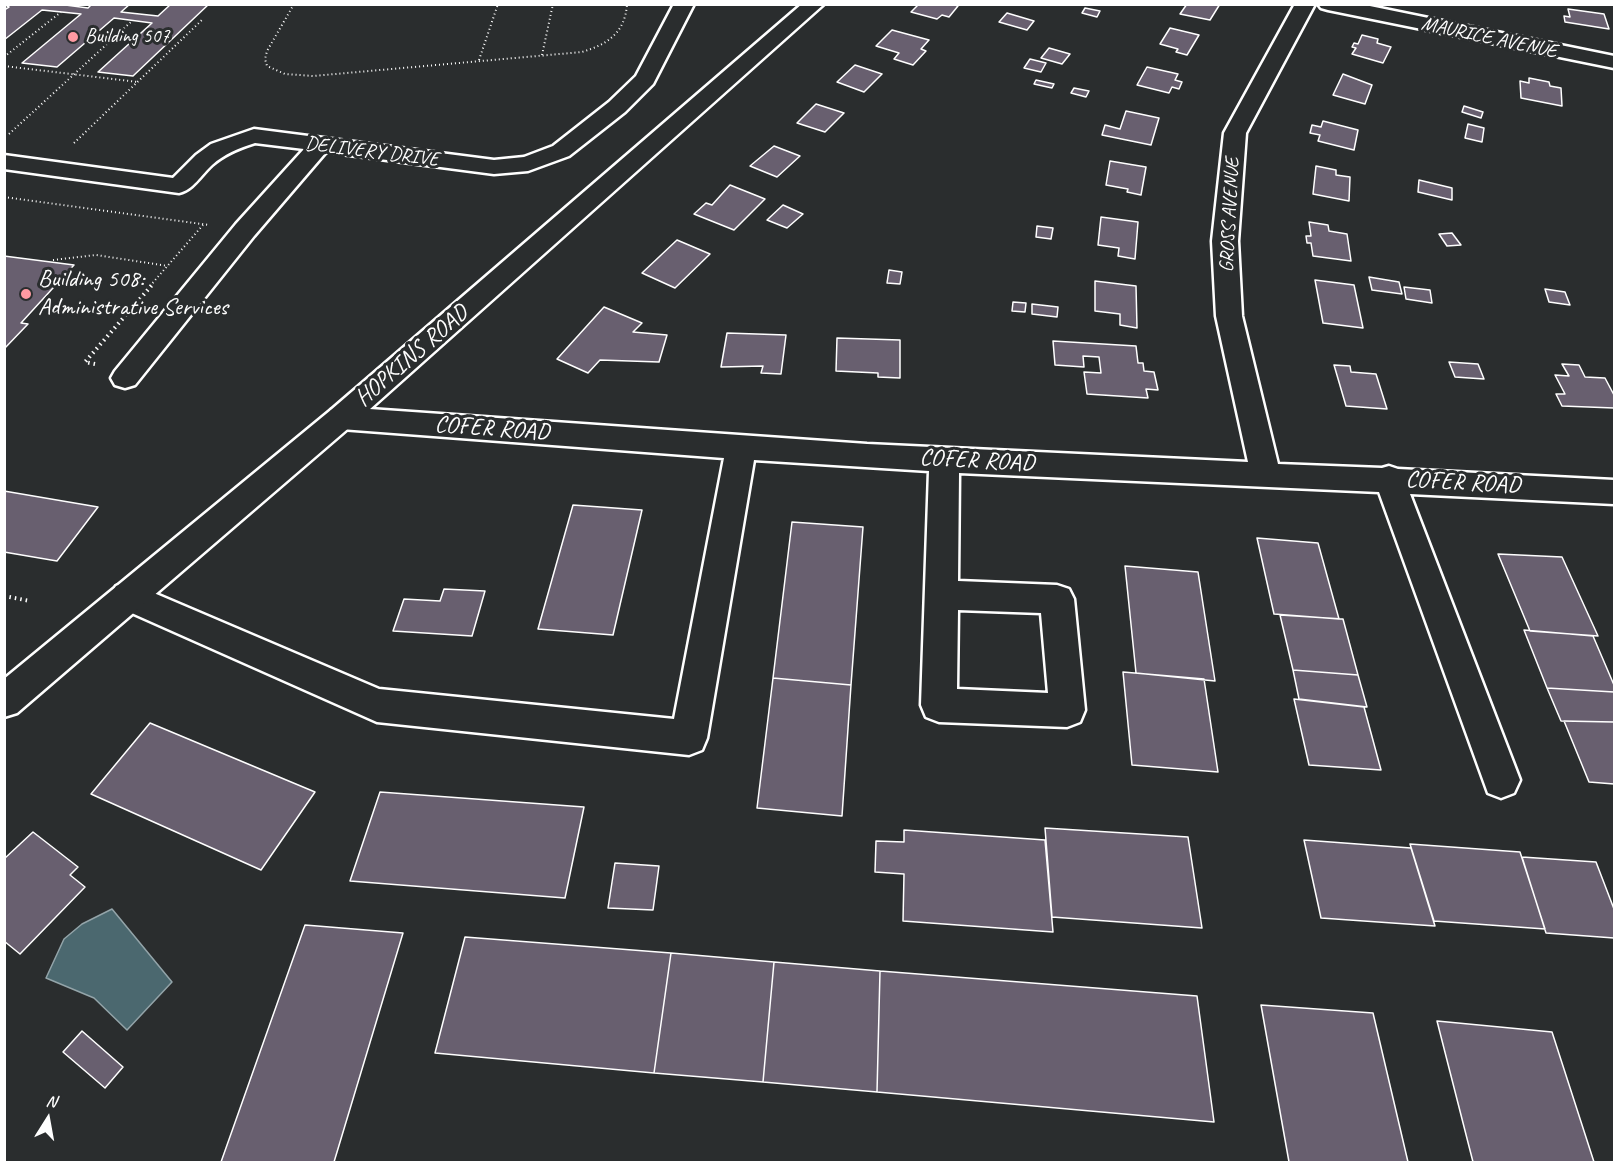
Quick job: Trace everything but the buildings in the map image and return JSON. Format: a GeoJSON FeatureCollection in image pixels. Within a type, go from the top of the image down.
{"type":"FeatureCollection","features":[{"type":"Feature","properties":{"kind":"street","name":"DELIVERY DRIVE"},"geometry":{"type":"LineString","coordinates":[[4,162],[178,186],[205,158],[223,145],[254,136],[494,167],[528,164],[561,151],[618,106],[645,79],[684,4]]}},
{"type":"Feature","properties":{"kind":"street","name":"HOPKINS ROAD"},"geometry":{"type":"LineString","coordinates":[[4,701],[341,418],[814,4]]}},
{"type":"Feature","properties":{"kind":"street","name":"GROSS AVENUE"},"geometry":{"type":"LineString","coordinates":[[1266,475],[1229,316],[1225,241],[1235,133],[1305,4]]}},
{"type":"Feature","properties":{"kind":"street","name":"MAURICE AVENUE"},"geometry":{"type":"LineString","coordinates":[[1328,4],[1614,62]]}},
{"type":"Feature","properties":{"kind":"street"},"geometry":{"type":"LineString","coordinates":[[125,378],[245,230],[320,145]]}},
{"type":"Feature","properties":{"kind":"street","name":"COFER ROAD"},"geometry":{"type":"LineString","coordinates":[[341,418],[741,448],[944,460],[1266,475],[1389,478],[1614,492]]}},
{"type":"Feature","properties":{"kind":"street"},"geometry":{"type":"LineString","coordinates":[[128,596],[377,705],[689,738],[741,448]]}},
{"type":"Feature","properties":{"kind":"street"},"geometry":{"type":"LineString","coordinates":[[941,595],[1057,599],[1067,710],[939,705],[941,595],[944,460]]}},
{"type":"Feature","properties":{"kind":"street"},"geometry":{"type":"LineString","coordinates":[[1389,478],[1501,780]]}},
{"type":"Feature","properties":{"kind":"path"},"geometry":{"type":"LineString","coordinates":[[294,4],[265,59],[267,66],[285,74],[298,76],[335,75],[582,52],[609,42],[620,33],[625,24],[627,4]]}},
{"type":"Feature","properties":{"kind":"path"},"geometry":{"type":"LineString","coordinates":[[479,60],[498,4]]}},
{"type":"Feature","properties":{"kind":"path"},"geometry":{"type":"LineString","coordinates":[[542,55],[553,4]]}},
{"type":"Feature","properties":{"kind":"path"},"geometry":{"type":"LineString","coordinates":[[4,57],[61,12]]}},
{"type":"Feature","properties":{"kind":"path"},"geometry":{"type":"LineString","coordinates":[[79,139],[203,19]]}},
{"type":"Feature","properties":{"kind":"path"},"geometry":{"type":"LineString","coordinates":[[12,130],[132,21]]}},
{"type":"Feature","properties":{"kind":"path"},"geometry":{"type":"LineString","coordinates":[[4,66],[138,82]]}},
{"type":"Feature","properties":{"kind":"path"},"geometry":{"type":"LineString","coordinates":[[4,197],[206,225],[85,362],[90,363]]}},
{"type":"Feature","properties":{"kind":"path"},"geometry":{"type":"LineString","coordinates":[[53,260],[72,255],[90,254],[178,267]]}},
{"type":"Feature","properties":{"kind":"path"},"geometry":{"type":"LineString","coordinates":[[4,596],[30,601]]}},
{"type":"Feature","properties":{"kind":"water"},"geometry":{"type":"Polygon","coordinates":[[[112,909],[172,982],[127,1030],[94,998],[46,978],[64,939],[82,924],[112,909]]]}},
{"type":"Feature","properties":{"kind":"place","name":"Building 507"},"geometry":{"type":"Point","coordinates":[73,37]}},
{"type":"Feature","properties":{"kind":"place","name":"Building 508: Administrative Services"},"geometry":{"type":"Point","coordinates":[26,294]}}]}
